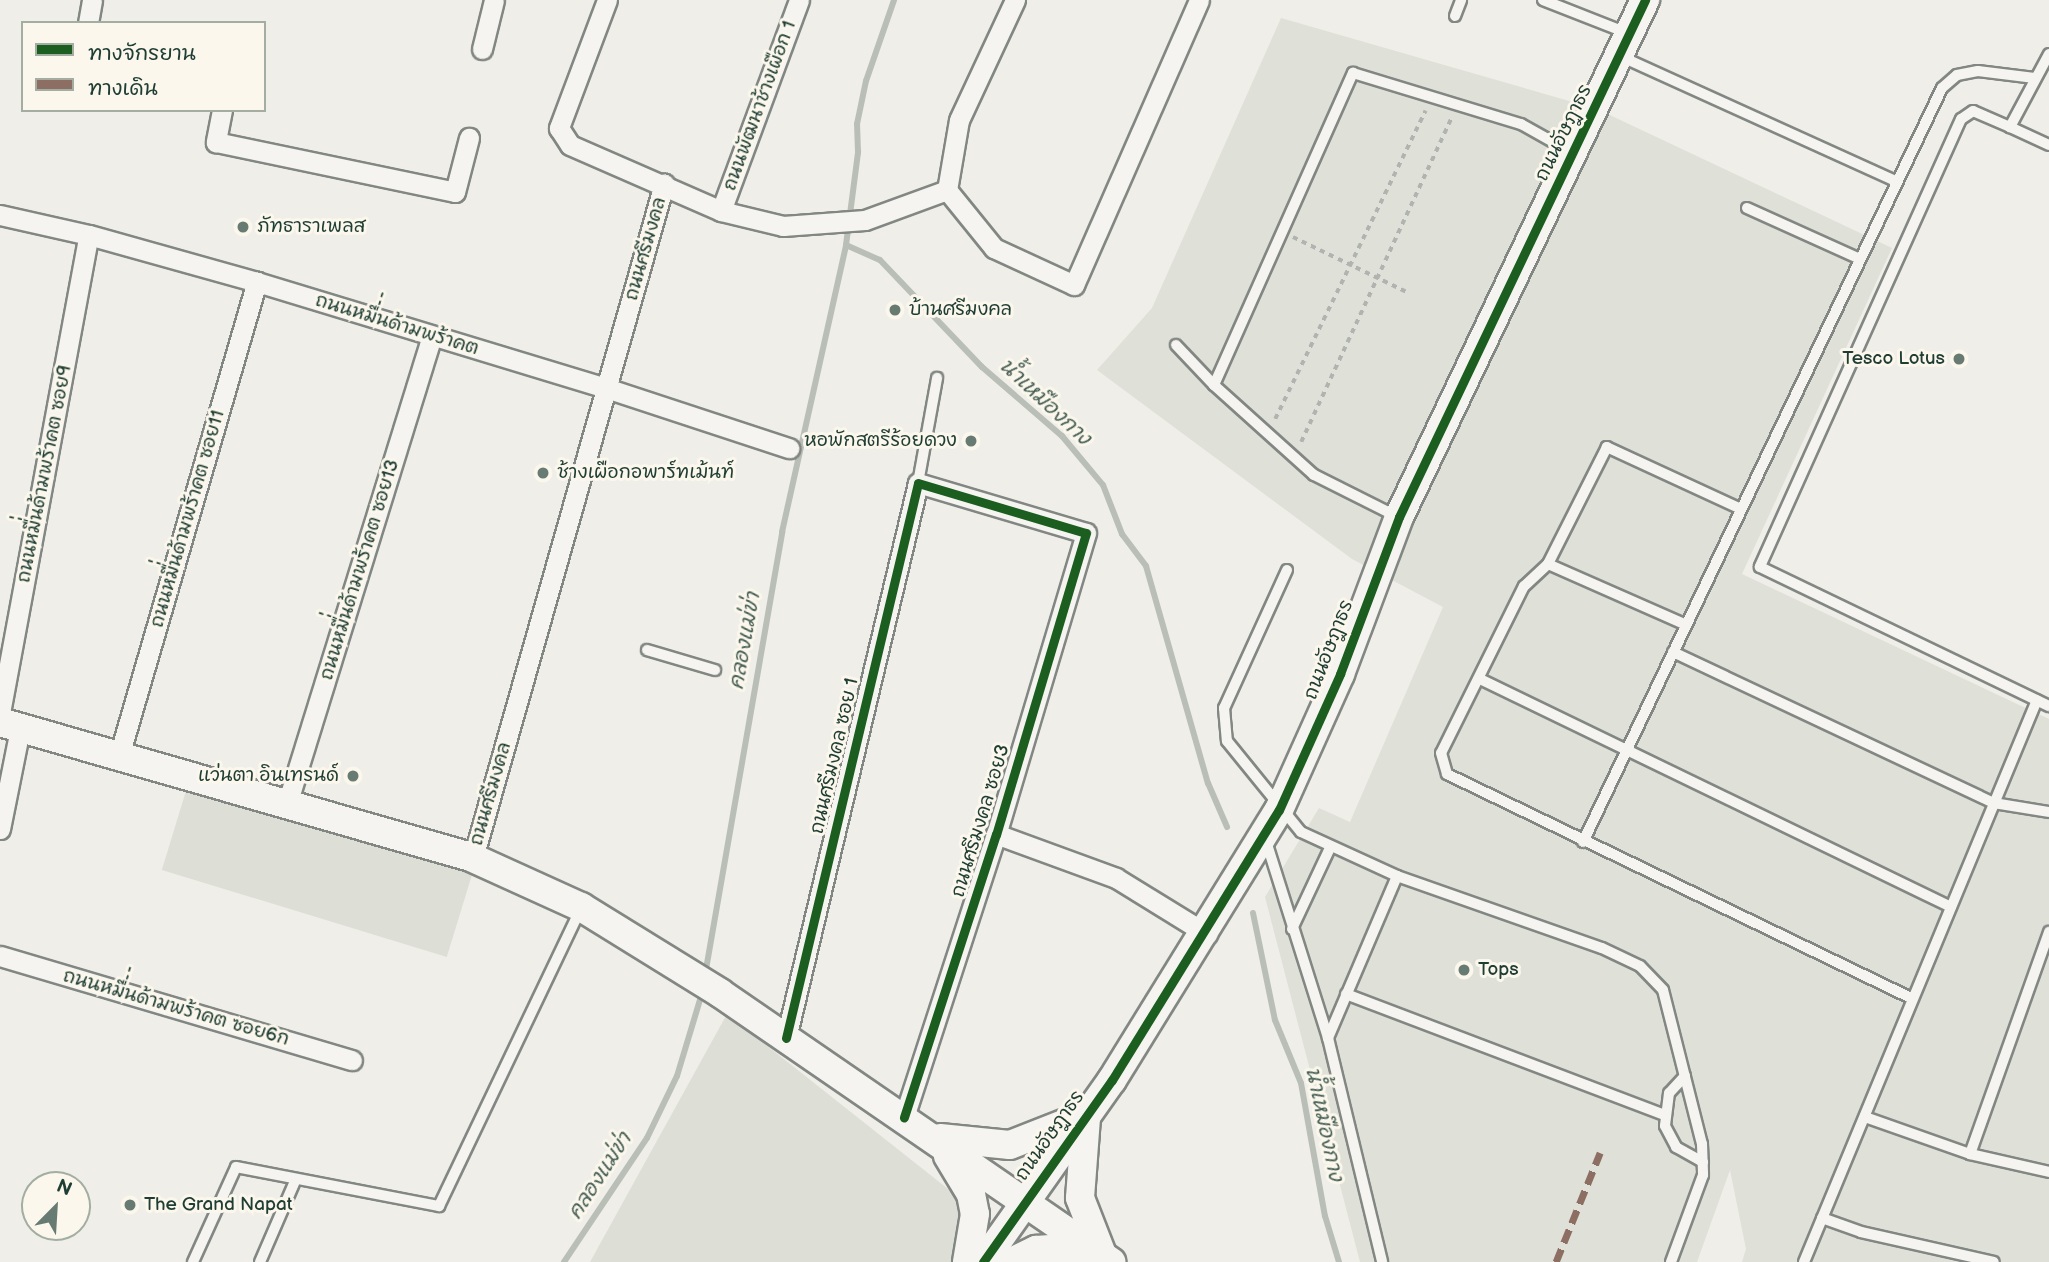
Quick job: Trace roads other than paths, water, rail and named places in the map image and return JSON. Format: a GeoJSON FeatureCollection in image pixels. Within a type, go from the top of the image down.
{"type":"FeatureCollection","features":[{"type":"Feature","properties":{"kind":"street"},"geometry":{"type":"LineString","coordinates":[[88,21],[92,0]]}},
{"type":"Feature","properties":{"kind":"street"},"geometry":{"type":"LineString","coordinates":[[482,49],[494,0]]}},
{"type":"Feature","properties":{"kind":"street"},"geometry":{"type":"LineString","coordinates":[[607,0],[559,128],[570,145],[721,211],[783,226],[834,225],[865,220],[947,191]]}},
{"type":"Feature","properties":{"kind":"street","name":"ถนนพัฒนาช้างเผือก 1"},"geometry":{"type":"LineString","coordinates":[[721,211],[799,0]]}},
{"type":"Feature","properties":{"kind":"street"},"geometry":{"type":"LineString","coordinates":[[1015,0],[959,120],[947,191],[958,210],[994,248],[1074,285],[1199,0]]}},
{"type":"Feature","properties":{"kind":"street","name":"ถนนอัษฎาธร"},"geometry":{"type":"LineString","coordinates":[[983,1262],[1087,1114],[1207,934],[1279,810],[1340,674],[1399,517],[1637,21]]}},
{"type":"Feature","properties":{"kind":"street"},"geometry":{"type":"LineString","coordinates":[[222,112],[216,142],[455,192],[469,138]]}},
{"type":"Feature","properties":{"kind":"street","name":"ถนนศรีมงคล"},"geometry":{"type":"LineString","coordinates":[[664,184],[473,858],[581,907],[720,993],[934,1137],[1023,1205],[1107,1259]]}},
{"type":"Feature","properties":{"kind":"street","name":"ถนนหมื่่นด้ามพร้าคต"},"geometry":{"type":"LineString","coordinates":[[0,215],[89,235],[257,282],[606,388],[789,449]]}},
{"type":"Feature","properties":{"kind":"street","name":"ถนนหมื่่นด้ามพร้าคต ซอย9"},"geometry":{"type":"LineString","coordinates":[[0,829],[7,721],[89,235]]}},
{"type":"Feature","properties":{"kind":"street","name":"ถนนหมื่่นด้ามพร้าคต ซอย11"},"geometry":{"type":"LineString","coordinates":[[119,756],[257,282]]}},
{"type":"Feature","properties":{"kind":"street","name":"ถนนหมื่่นด้ามพร้าคต ซอย13"},"geometry":{"type":"LineString","coordinates":[[287,804],[432,336]]}},
{"type":"Feature","properties":{"kind":"street","name":"ถนนศรีมงคล ซอย3"},"geometry":{"type":"LineString","coordinates":[[904,1117],[996,835],[1086,533],[918,483]]}},
{"type":"Feature","properties":{"kind":"street","name":"ถนนศรีมงคล ซอย 1"},"geometry":{"type":"LineString","coordinates":[[786,1038],[918,483]]}},
{"type":"Feature","properties":{"kind":"street"},"geometry":{"type":"LineString","coordinates":[[7,721],[473,858]]}},
{"type":"Feature","properties":{"kind":"street"},"geometry":{"type":"LineString","coordinates":[[996,835],[1116,878],[1207,934]]}},
{"type":"Feature","properties":{"kind":"street","name":"ถนนหมื่่นด้ามพร้าคต ซอย6ก"},"geometry":{"type":"LineString","coordinates":[[0,956],[352,1060]]}},
{"type":"Feature","properties":{"kind":"street"},"geometry":{"type":"LineString","coordinates":[[934,1137],[1010,1145],[1087,1114],[1080,1198],[1107,1259]]}},
{"type":"Feature","properties":{"kind":"street"},"geometry":{"type":"LineString","coordinates":[[934,1137],[971,1194],[975,1220],[967,1262]]}},
{"type":"Feature","properties":{"kind":"street"},"geometry":{"type":"LineString","coordinates":[[1011,1262],[1036,1250],[1062,1248],[1107,1259]]}},
{"type":"Feature","properties":{"kind":"lane"},"geometry":{"type":"LineString","coordinates":[[1455,16],[1461,0]]}},
{"type":"Feature","properties":{"kind":"lane"},"geometry":{"type":"LineString","coordinates":[[1543,0],[1637,21],[1896,181]]}},
{"type":"Feature","properties":{"kind":"lane"},"geometry":{"type":"LineString","coordinates":[[2010,127],[2049,54]]}},
{"type":"Feature","properties":{"kind":"lane"},"geometry":{"type":"LineString","coordinates":[[1583,842],[1942,88],[1957,75],[1978,71],[2035,78]]}},
{"type":"Feature","properties":{"kind":"lane"},"geometry":{"type":"LineString","coordinates":[[1214,384],[1279,231],[1353,72],[1521,124],[1574,154]]}},
{"type":"Feature","properties":{"kind":"lane"},"geometry":{"type":"LineString","coordinates":[[2049,145],[1973,111],[1961,119],[1760,567],[2049,706]]}},
{"type":"Feature","properties":{"kind":"lane"},"geometry":{"type":"LineString","coordinates":[[1747,208],[1860,258]]}},
{"type":"Feature","properties":{"kind":"lane"},"geometry":{"type":"LineString","coordinates":[[1176,345],[1214,384],[1314,475],[1399,517]]}},
{"type":"Feature","properties":{"kind":"lane"},"geometry":{"type":"LineString","coordinates":[[918,483],[937,378]]}},
{"type":"Feature","properties":{"kind":"lane"},"geometry":{"type":"LineString","coordinates":[[1741,509],[1607,447],[1548,564],[1524,586],[1441,753],[1447,774],[1583,842],[1913,999]]}},
{"type":"Feature","properties":{"kind":"lane"},"geometry":{"type":"LineString","coordinates":[[1548,564],[1686,625]]}},
{"type":"Feature","properties":{"kind":"lane"},"geometry":{"type":"LineString","coordinates":[[1287,570],[1224,708],[1222,722],[1227,741],[1279,810],[1301,832],[1330,848],[1397,876],[1602,948],[1640,966],[1662,990],[1685,1076],[1703,1162],[1703,1175],[1671,1262]]}},
{"type":"Feature","properties":{"kind":"lane"},"geometry":{"type":"LineString","coordinates":[[647,650],[715,670]]}},
{"type":"Feature","properties":{"kind":"lane"},"geometry":{"type":"LineString","coordinates":[[1673,652],[1994,803],[2049,812]]}},
{"type":"Feature","properties":{"kind":"lane"},"geometry":{"type":"LineString","coordinates":[[1480,679],[1951,907]]}},
{"type":"Feature","properties":{"kind":"lane"},"geometry":{"type":"LineString","coordinates":[[1804,1262],[2037,700]]}},
{"type":"Feature","properties":{"kind":"lane"},"geometry":{"type":"LineString","coordinates":[[1264,837],[1328,1038],[1382,1262]]}},
{"type":"Feature","properties":{"kind":"lane"},"geometry":{"type":"LineString","coordinates":[[1292,929],[1330,848]]}},
{"type":"Feature","properties":{"kind":"lane"},"geometry":{"type":"LineString","coordinates":[[1328,1038],[1397,876]]}},
{"type":"Feature","properties":{"kind":"lane"},"geometry":{"type":"LineString","coordinates":[[193,1262],[236,1167],[295,1181],[439,1206],[581,907]]}},
{"type":"Feature","properties":{"kind":"lane"},"geometry":{"type":"LineString","coordinates":[[1970,1154],[2049,932]]}},
{"type":"Feature","properties":{"kind":"lane"},"geometry":{"type":"LineString","coordinates":[[1346,994],[1664,1115]]}},
{"type":"Feature","properties":{"kind":"lane"},"geometry":{"type":"LineString","coordinates":[[1685,1076],[1669,1093],[1664,1115],[1676,1147],[1703,1162]]}},
{"type":"Feature","properties":{"kind":"lane"},"geometry":{"type":"LineString","coordinates":[[1865,1117],[1970,1154],[2049,1172]]}},
{"type":"Feature","properties":{"kind":"lane"},"geometry":{"type":"LineString","coordinates":[[260,1262],[295,1181]]}},
{"type":"Feature","properties":{"kind":"lane"},"geometry":{"type":"LineString","coordinates":[[1822,1218],[1861,1233],[1994,1262]]}},
{"type":"Feature","properties":{"kind":"waterway","name":"คลองแม่ข่า"},"geometry":{"type":"LineString","coordinates":[[705,975],[782,532],[846,245],[858,152],[857,124],[866,81],[894,0]]}},
{"type":"Feature","properties":{"kind":"waterway","name":"น้ำเหมืองกาง"},"geometry":{"type":"LineString","coordinates":[[846,245],[880,260],[982,367],[1062,436],[1103,485],[1122,534],[1146,566],[1208,783],[1227,827]]}},
{"type":"Feature","properties":{"kind":"waterway","name":"น้ำเหมืองกาง"},"geometry":{"type":"LineString","coordinates":[[1253,913],[1275,1020],[1301,1083],[1325,1216],[1339,1262]]}},
{"type":"Feature","properties":{"kind":"waterway","name":"คลองแม่ข่า"},"geometry":{"type":"LineString","coordinates":[[564,1262],[647,1138],[677,1076],[702,993]]}},
{"type":"Feature","properties":{"kind":"place","name":"ภัทธาราเพลส"},"geometry":{"type":"Point","coordinates":[243,227]}},
{"type":"Feature","properties":{"kind":"place","name":"บ้านศรีมงคล"},"geometry":{"type":"Point","coordinates":[895,310]}},
{"type":"Feature","properties":{"kind":"place","name":"Tesco Lotus"},"geometry":{"type":"Point","coordinates":[1959,359]}},
{"type":"Feature","properties":{"kind":"place","name":"หอพักสตรีร้อยดวง"},"geometry":{"type":"Point","coordinates":[971,441]}},
{"type":"Feature","properties":{"kind":"place","name":"ช้างเผือกอพาร์ทเม้นท์"},"geometry":{"type":"Point","coordinates":[543,473]}},
{"type":"Feature","properties":{"kind":"place","name":"แว่นตา อินเทรนด์"},"geometry":{"type":"Point","coordinates":[353,776]}},
{"type":"Feature","properties":{"kind":"place","name":"Tops"},"geometry":{"type":"Point","coordinates":[1464,970]}},
{"type":"Feature","properties":{"kind":"place","name":"The Grand Napat"},"geometry":{"type":"Point","coordinates":[130,1205]}}]}
